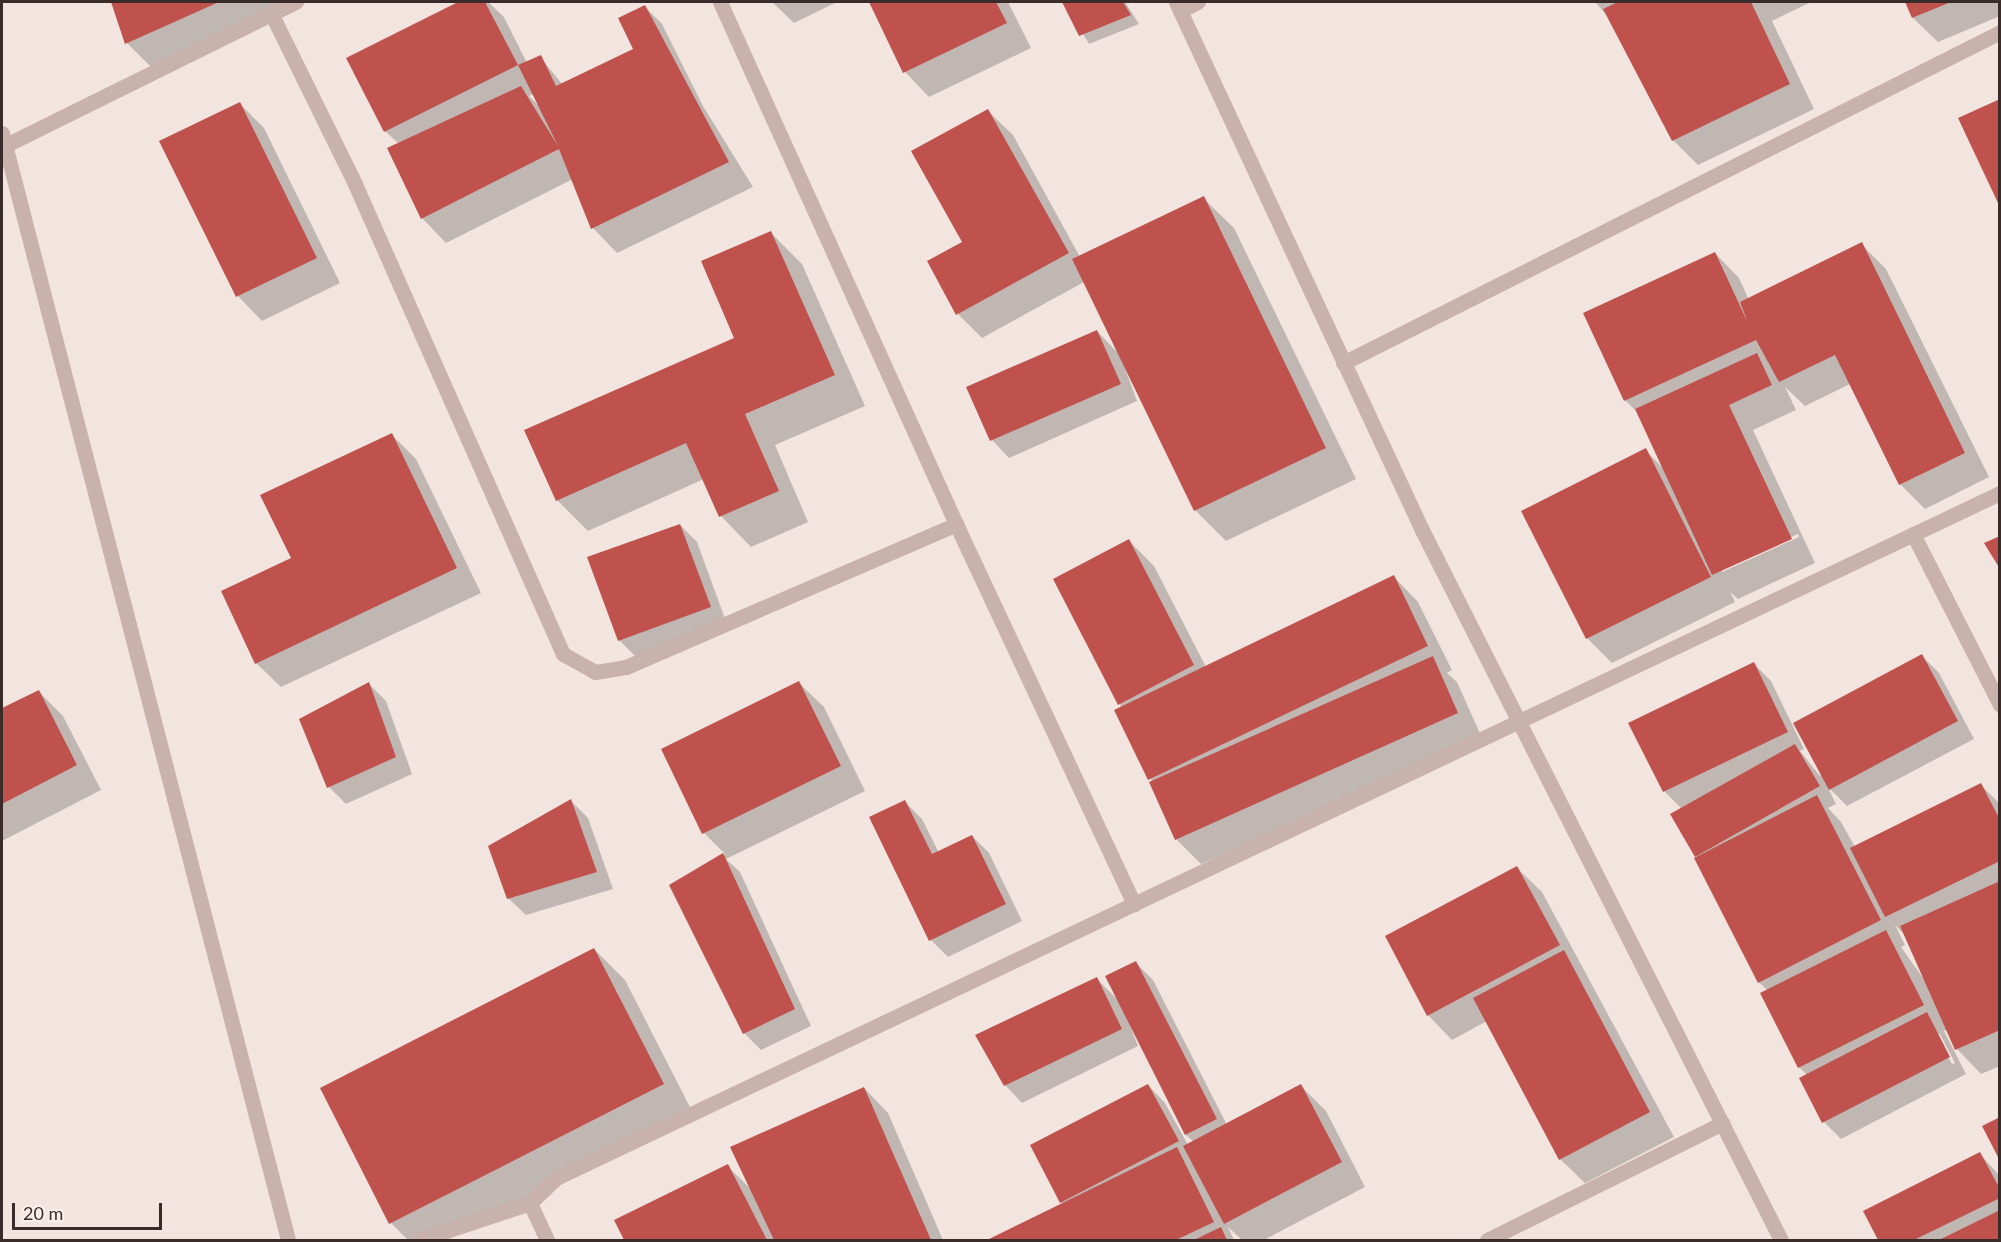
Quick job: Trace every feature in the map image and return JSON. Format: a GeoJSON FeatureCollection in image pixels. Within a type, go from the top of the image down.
{"type":"FeatureCollection","features":[{"type":"Feature","properties":{"kind":"street"},"geometry":{"type":"LineString","coordinates":[[288,1240],[3,142],[296,2]]}},
{"type":"Feature","properties":{"kind":"street"},"geometry":{"type":"LineString","coordinates":[[720,2],[956,524],[1134,904]]}},
{"type":"Feature","properties":{"kind":"street"},"geometry":{"type":"LineString","coordinates":[[1198,2],[1178,6],[1343,363],[1516,722],[1781,1240]]}},
{"type":"Feature","properties":{"kind":"street"},"geometry":{"type":"LineString","coordinates":[[272,13],[355,184],[486,474],[562,654],[595,672],[626,667],[956,524]]}},
{"type":"Feature","properties":{"kind":"street"},"geometry":{"type":"LineString","coordinates":[[1343,363],[2000,32]]}},
{"type":"Feature","properties":{"kind":"street"},"geometry":{"type":"LineString","coordinates":[[420,1240],[530,1203],[556,1178],[2000,493]]}},
{"type":"Feature","properties":{"kind":"street"},"geometry":{"type":"LineString","coordinates":[[1913,534],[2000,705]]}},
{"type":"Feature","properties":{"kind":"street"},"geometry":{"type":"LineString","coordinates":[[1487,1240],[1723,1123]]}},
{"type":"Feature","properties":{"kind":"street"},"geometry":{"type":"LineString","coordinates":[[530,1203],[547,1240]]}},
{"type":"Feature","properties":{"kind":"building"},"geometry":{"type":"Polygon","coordinates":[[[111,2],[219,2],[125,44],[111,2]]]}},
{"type":"Feature","properties":{"kind":"building"},"geometry":{"type":"Polygon","coordinates":[[[458,2],[485,2],[518,65],[384,132],[346,58],[458,2]]]}},
{"type":"Feature","properties":{"kind":"building"},"geometry":{"type":"Polygon","coordinates":[[[869,2],[996,2],[1007,23],[903,73],[869,2]]]}},
{"type":"Feature","properties":{"kind":"building"},"geometry":{"type":"Polygon","coordinates":[[[1062,2],[1123,2],[1131,15],[1079,36],[1062,2]]]}},
{"type":"Feature","properties":{"kind":"building"},"geometry":{"type":"Polygon","coordinates":[[[1618,2],[1751,2],[1790,84],[1672,141],[1603,9],[1618,2]]]}},
{"type":"Feature","properties":{"kind":"building"},"geometry":{"type":"Polygon","coordinates":[[[1905,2],[1951,2],[1912,18],[1905,2]]]}},
{"type":"Feature","properties":{"kind":"building"},"geometry":{"type":"Polygon","coordinates":[[[645,5],[729,162],[591,229],[559,149],[421,219],[387,148],[521,86],[558,146],[518,65],[541,55],[556,86],[633,49],[618,18],[645,5]]]}},
{"type":"Feature","properties":{"kind":"building"},"geometry":{"type":"Polygon","coordinates":[[[2000,99],[2000,203],[1998,203],[1958,118],[2000,99]]]}},
{"type":"Feature","properties":{"kind":"building"},"geometry":{"type":"Polygon","coordinates":[[[240,102],[317,258],[236,297],[159,141],[240,102]]]}},
{"type":"Feature","properties":{"kind":"building"},"geometry":{"type":"Polygon","coordinates":[[[988,109],[1069,253],[956,315],[927,261],[962,242],[911,151],[988,109]]]}},
{"type":"Feature","properties":{"kind":"building"},"geometry":{"type":"Polygon","coordinates":[[[1204,196],[1326,448],[1194,511],[1072,259],[1204,196]]]}},
{"type":"Feature","properties":{"kind":"building"},"geometry":{"type":"Polygon","coordinates":[[[771,231],[835,375],[745,414],[779,491],[719,517],[686,443],[556,501],[524,430],[734,338],[701,261],[771,231]]]}},
{"type":"Feature","properties":{"kind":"building"},"geometry":{"type":"Polygon","coordinates":[[[1862,242],[1965,453],[1899,485],[1835,355],[1779,382],[1756,340],[1624,401],[1583,313],[1715,252],[1748,323],[1740,302],[1862,242]]]}},
{"type":"Feature","properties":{"kind":"building"},"geometry":{"type":"Polygon","coordinates":[[[1097,330],[1121,384],[990,441],[966,387],[1097,330]]]}},
{"type":"Feature","properties":{"kind":"building"},"geometry":{"type":"Polygon","coordinates":[[[1757,353],[1772,385],[1729,405],[1792,539],[1712,575],[1635,409],[1757,353]]]}},
{"type":"Feature","properties":{"kind":"building"},"geometry":{"type":"Polygon","coordinates":[[[392,433],[457,568],[255,664],[221,591],[291,558],[260,495],[392,433]]]}},
{"type":"Feature","properties":{"kind":"building"},"geometry":{"type":"Polygon","coordinates":[[[1646,448],[1711,577],[1586,639],[1521,511],[1646,448]]]}},
{"type":"Feature","properties":{"kind":"building"},"geometry":{"type":"Polygon","coordinates":[[[680,524],[711,607],[618,641],[587,557],[680,524]]]}},
{"type":"Feature","properties":{"kind":"building"},"geometry":{"type":"Polygon","coordinates":[[[2000,536],[2000,569],[1984,543],[2000,536]]]}},
{"type":"Feature","properties":{"kind":"building"},"geometry":{"type":"Polygon","coordinates":[[[1129,539],[1194,665],[1118,705],[1053,579],[1129,539]]]}},
{"type":"Feature","properties":{"kind":"building"},"geometry":{"type":"Polygon","coordinates":[[[1394,575],[1428,646],[1148,780],[1114,710],[1394,575]]]}},
{"type":"Feature","properties":{"kind":"building"},"geometry":{"type":"Polygon","coordinates":[[[1922,654],[1958,721],[1829,790],[1793,723],[1922,654]]]}},
{"type":"Feature","properties":{"kind":"building"},"geometry":{"type":"Polygon","coordinates":[[[1433,656],[1458,713],[1175,840],[1149,782],[1433,656]]]}},
{"type":"Feature","properties":{"kind":"building"},"geometry":{"type":"Polygon","coordinates":[[[1754,662],[1788,732],[1663,792],[1628,723],[1754,662]]]}},
{"type":"Feature","properties":{"kind":"building"},"geometry":{"type":"Polygon","coordinates":[[[799,681],[841,766],[702,834],[661,749],[799,681]]]}},
{"type":"Feature","properties":{"kind":"building"},"geometry":{"type":"Polygon","coordinates":[[[369,682],[396,757],[327,788],[299,719],[369,682]]]}},
{"type":"Feature","properties":{"kind":"building"},"geometry":{"type":"Polygon","coordinates":[[[39,690],[77,765],[2,804],[2,708],[39,690]]]}},
{"type":"Feature","properties":{"kind":"building"},"geometry":{"type":"Polygon","coordinates":[[[1795,744],[1820,786],[1695,857],[1670,814],[1795,744]]]}},
{"type":"Feature","properties":{"kind":"building"},"geometry":{"type":"Polygon","coordinates":[[[1981,783],[2000,820],[2000,861],[1885,917],[1850,848],[1981,783]]]}},
{"type":"Feature","properties":{"kind":"building"},"geometry":{"type":"Polygon","coordinates":[[[1817,795],[1881,920],[1758,983],[1694,858],[1817,795]]]}},
{"type":"Feature","properties":{"kind":"building"},"geometry":{"type":"Polygon","coordinates":[[[571,799],[597,872],[507,899],[488,846],[571,799]]]}},
{"type":"Feature","properties":{"kind":"building"},"geometry":{"type":"Polygon","coordinates":[[[905,800],[932,854],[972,835],[1006,904],[929,941],[869,817],[905,800]]]}},
{"type":"Feature","properties":{"kind":"building"},"geometry":{"type":"Polygon","coordinates":[[[723,853],[795,1009],[743,1034],[669,885],[723,853]]]}},
{"type":"Feature","properties":{"kind":"building"},"geometry":{"type":"Polygon","coordinates":[[[1517,866],[1560,945],[1427,1016],[1385,936],[1517,866]]]}},
{"type":"Feature","properties":{"kind":"building"},"geometry":{"type":"Polygon","coordinates":[[[2000,881],[2000,1030],[1955,1050],[1900,926],[2000,881]]]}},
{"type":"Feature","properties":{"kind":"building"},"geometry":{"type":"Polygon","coordinates":[[[1886,930],[1924,1005],[1798,1068],[1760,993],[1886,930]]]}},
{"type":"Feature","properties":{"kind":"building"},"geometry":{"type":"Polygon","coordinates":[[[594,948],[664,1084],[389,1224],[320,1088],[594,948]]]}},
{"type":"Feature","properties":{"kind":"building"},"geometry":{"type":"Polygon","coordinates":[[[1564,950],[1650,1112],[1559,1160],[1473,998],[1564,950]]]}},
{"type":"Feature","properties":{"kind":"building"},"geometry":{"type":"Polygon","coordinates":[[[1136,961],[1217,1119],[1185,1135],[1105,976],[1136,961]]]}},
{"type":"Feature","properties":{"kind":"building"},"geometry":{"type":"Polygon","coordinates":[[[1097,977],[1122,1029],[1004,1086],[975,1035],[1097,977]]]}},
{"type":"Feature","properties":{"kind":"building"},"geometry":{"type":"Polygon","coordinates":[[[1927,1012],[1950,1057],[1822,1123],[1799,1078],[1927,1012]]]}},
{"type":"Feature","properties":{"kind":"building"},"geometry":{"type":"Polygon","coordinates":[[[1148,1084],[1179,1141],[1060,1203],[1030,1145],[1148,1084]]]}},
{"type":"Feature","properties":{"kind":"building"},"geometry":{"type":"Polygon","coordinates":[[[1301,1084],[1342,1162],[1224,1224],[1183,1146],[1301,1084]]]}},
{"type":"Feature","properties":{"kind":"building"},"geometry":{"type":"Polygon","coordinates":[[[864,1087],[931,1240],[774,1240],[730,1147],[864,1087]]]}},
{"type":"Feature","properties":{"kind":"building"},"geometry":{"type":"Polygon","coordinates":[[[2000,1117],[2000,1161],[1982,1126],[2000,1117]]]}},
{"type":"Feature","properties":{"kind":"building"},"geometry":{"type":"Polygon","coordinates":[[[1177,1147],[1214,1222],[1176,1240],[987,1240],[1177,1147]]]}},
{"type":"Feature","properties":{"kind":"building"},"geometry":{"type":"Polygon","coordinates":[[[1980,1152],[2000,1189],[2000,1198],[1914,1240],[1878,1240],[1863,1211],[1980,1152]]]}},
{"type":"Feature","properties":{"kind":"building"},"geometry":{"type":"Polygon","coordinates":[[[728,1164],[767,1240],[624,1240],[614,1220],[728,1164]]]}},
{"type":"Feature","properties":{"kind":"building"},"geometry":{"type":"Polygon","coordinates":[[[2000,1210],[2000,1240],[1939,1240],[2000,1210]]]}},
{"type":"Feature","properties":{"kind":"building"},"geometry":{"type":"Polygon","coordinates":[[[1221,1227],[1227,1240],[1194,1240],[1221,1227]]]}}]}
